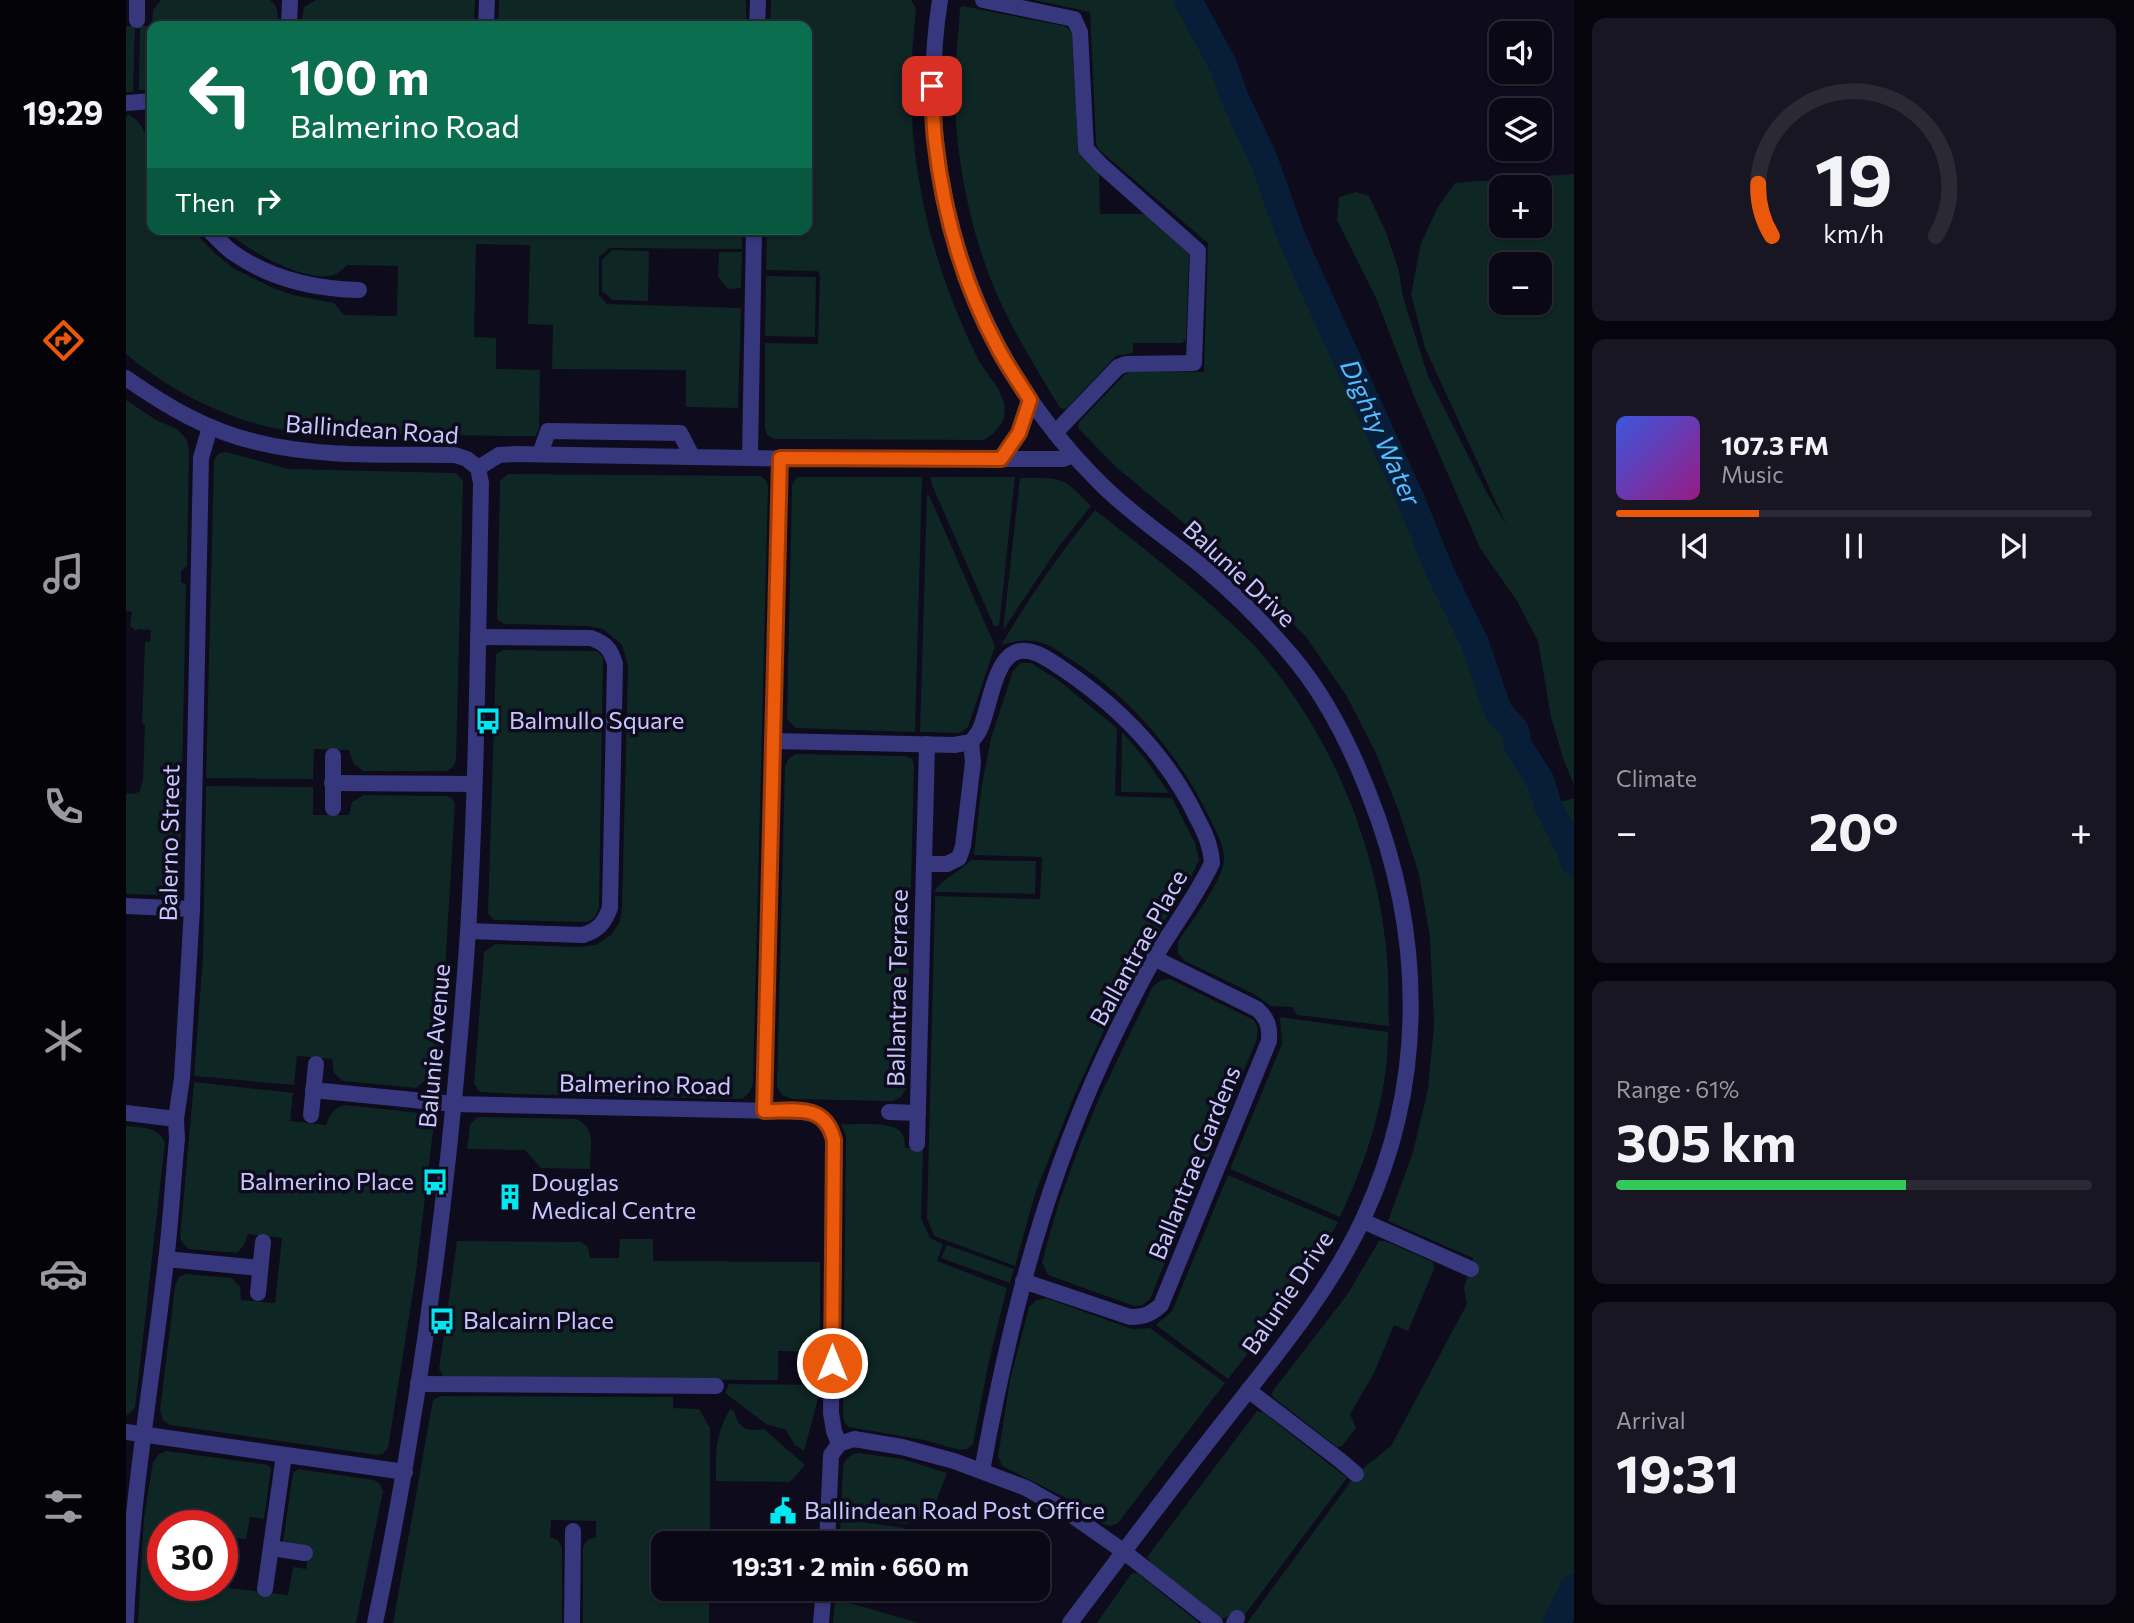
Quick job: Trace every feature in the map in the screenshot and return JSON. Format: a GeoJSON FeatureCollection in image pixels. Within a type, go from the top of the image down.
{"type":"FeatureCollection","features":[{"type":"Feature","properties":{"kind":"street"},"geometry":{"type":"LineString","coordinates":[[137,0],[137,20]]}},
{"type":"Feature","properties":{"kind":"street"},"geometry":{"type":"LineString","coordinates":[[289,21],[290,0]]}},
{"type":"Feature","properties":{"kind":"street"},"geometry":{"type":"LineString","coordinates":[[486,21],[487,0]]}},
{"type":"Feature","properties":{"kind":"street"},"geometry":{"type":"LineString","coordinates":[[757,21],[758,0]]}},
{"type":"Feature","properties":{"kind":"street","name":"Balunie Drive"},"geometry":{"type":"LineString","coordinates":[[940,0],[934,36],[932,86],[935,139],[943,192],[957,246],[974,295],[998,349],[1030,400],[1104,489],[1251,609],[1295,660],[1336,722],[1357,763],[1397,877],[1408,937],[1411,998],[1409,1059],[1401,1113],[1384,1171],[1363,1221],[1327,1285],[1070,1623]]}},
{"type":"Feature","properties":{"kind":"street"},"geometry":{"type":"LineString","coordinates":[[983,0],[1074,19],[1080,32],[1086,149],[1198,251],[1194,363],[1126,364],[1118,367],[1055,433]]}},
{"type":"Feature","properties":{"kind":"street"},"geometry":{"type":"LineString","coordinates":[[126,103],[147,101]]}},
{"type":"Feature","properties":{"kind":"street"},"geometry":{"type":"LineString","coordinates":[[214,235],[232,252],[269,273],[300,284],[359,290]]}},
{"type":"Feature","properties":{"kind":"street"},"geometry":{"type":"LineString","coordinates":[[750,457],[754,235]]}},
{"type":"Feature","properties":{"kind":"street","name":"Ballindean Road"},"geometry":{"type":"LineString","coordinates":[[126,378],[164,405],[210,427],[255,442],[298,451],[455,455],[467,458],[478,468],[499,455],[540,454],[1001,459],[1063,459],[1073,455]]}},
{"type":"Feature","properties":{"kind":"street"},"geometry":{"type":"LineString","coordinates":[[1001,459],[1019,433],[1030,400]]}},
{"type":"Feature","properties":{"kind":"street","name":"Balerno Street"},"geometry":{"type":"LineString","coordinates":[[126,1621],[128,1575],[143,1435],[166,1259],[177,1139],[176,1119],[183,1066],[192,909],[201,458],[210,427]]}},
{"type":"Feature","properties":{"kind":"street"},"geometry":{"type":"LineString","coordinates":[[540,454],[548,431],[680,433],[692,456]]}},
{"type":"Feature","properties":{"kind":"street"},"geometry":{"type":"LineString","coordinates":[[764,1111],[780,458]]}},
{"type":"Feature","properties":{"kind":"street","name":"Balunie Avenue"},"geometry":{"type":"LineString","coordinates":[[375,1623],[405,1472],[440,1237],[454,1104],[468,931],[474,784],[481,483],[478,468]]}},
{"type":"Feature","properties":{"kind":"street"},"geometry":{"type":"LineString","coordinates":[[468,931],[583,935],[596,931],[605,921],[610,908],[615,664],[612,652],[604,642],[590,638],[478,637]]}},
{"type":"Feature","properties":{"kind":"street","name":"Ballantrae Place"},"geometry":{"type":"LineString","coordinates":[[971,742],[979,730],[1000,669],[1007,659],[1016,652],[1028,651],[1042,656],[1091,688],[1156,752],[1187,796],[1208,839],[1212,863],[1154,958],[1114,1035],[1079,1114],[1048,1197],[1023,1281],[1000,1376],[982,1471]]}},
{"type":"Feature","properties":{"kind":"street"},"geometry":{"type":"LineString","coordinates":[[774,741],[954,745],[971,742]]}},
{"type":"Feature","properties":{"kind":"street","name":"Ballantrae Terrace"},"geometry":{"type":"LineString","coordinates":[[924,864],[947,864],[959,858],[963,846],[973,762],[971,742]]}},
{"type":"Feature","properties":{"kind":"street","name":"Ballantrae Terrace"},"geometry":{"type":"LineString","coordinates":[[917,1144],[927,744]]}},
{"type":"Feature","properties":{"kind":"street"},"geometry":{"type":"LineString","coordinates":[[332,808],[333,756]]}},
{"type":"Feature","properties":{"kind":"street"},"geometry":{"type":"LineString","coordinates":[[332,783],[474,784]]}},
{"type":"Feature","properties":{"kind":"street"},"geometry":{"type":"LineString","coordinates":[[126,906],[192,909]]}},
{"type":"Feature","properties":{"kind":"street","name":"Ballantrae Gardens"},"geometry":{"type":"LineString","coordinates":[[1023,1281],[1130,1317],[1152,1314],[1161,1305],[1254,1079],[1269,1041],[1270,1028],[1265,1016],[1257,1009],[1154,958]]}},
{"type":"Feature","properties":{"kind":"street"},"geometry":{"type":"LineString","coordinates":[[311,1115],[316,1064]]}},
{"type":"Feature","properties":{"kind":"street"},"geometry":{"type":"LineString","coordinates":[[313,1090],[454,1104]]}},
{"type":"Feature","properties":{"kind":"street","name":"Balmerino Road"},"geometry":{"type":"LineString","coordinates":[[454,1104],[764,1111],[814,1113],[823,1118],[830,1126],[834,1140],[831,1413],[839,1444]]}},
{"type":"Feature","properties":{"kind":"street","name":"Ballantrae Terrace"},"geometry":{"type":"LineString","coordinates":[[889,1112],[918,1113]]}},
{"type":"Feature","properties":{"kind":"street"},"geometry":{"type":"LineString","coordinates":[[126,1113],[176,1119]]}},
{"type":"Feature","properties":{"kind":"street","name":"Balunie Drive"},"geometry":{"type":"LineString","coordinates":[[1363,1221],[1471,1269]]}},
{"type":"Feature","properties":{"kind":"street"},"geometry":{"type":"LineString","coordinates":[[258,1293],[263,1242]]}},
{"type":"Feature","properties":{"kind":"street"},"geometry":{"type":"LineString","coordinates":[[166,1259],[260,1268]]}},
{"type":"Feature","properties":{"kind":"street"},"geometry":{"type":"LineString","coordinates":[[418,1384],[716,1386]]}},
{"type":"Feature","properties":{"kind":"street","name":"Balunie Drive"},"geometry":{"type":"LineString","coordinates":[[1248,1390],[1356,1474]]}},
{"type":"Feature","properties":{"kind":"street"},"geometry":{"type":"LineString","coordinates":[[126,1432],[405,1472]]}},
{"type":"Feature","properties":{"kind":"street"},"geometry":{"type":"LineString","coordinates":[[828,1531],[831,1455],[839,1444],[854,1439],[902,1447],[982,1471],[1026,1488],[1063,1509],[1123,1551],[1215,1623]]}},
{"type":"Feature","properties":{"kind":"street"},"geometry":{"type":"LineString","coordinates":[[265,1589],[284,1455]]}},
{"type":"Feature","properties":{"kind":"street"},"geometry":{"type":"LineString","coordinates":[[572,1623],[573,1531]]}},
{"type":"Feature","properties":{"kind":"street"},"geometry":{"type":"LineString","coordinates":[[271,1548],[305,1553]]}},
{"type":"Feature","properties":{"kind":"street"},"geometry":{"type":"LineString","coordinates":[[821,1623],[823,1601]]}},
{"type":"Feature","properties":{"kind":"green space"},"geometry":{"type":"Polygon","coordinates":[[[161,0],[270,0],[278,15],[278,21],[152,21],[153,10],[161,0]]]}},
{"type":"Feature","properties":{"kind":"green space"},"geometry":{"type":"Polygon","coordinates":[[[316,0],[475,0],[474,21],[302,21],[304,7],[316,0]]]}},
{"type":"Feature","properties":{"kind":"green space"},"geometry":{"type":"Polygon","coordinates":[[[499,0],[746,0],[746,21],[498,21],[499,0]]]}},
{"type":"Feature","properties":{"kind":"green space"},"geometry":{"type":"Polygon","coordinates":[[[771,0],[911,0],[916,8],[911,72],[912,119],[922,197],[934,248],[961,321],[979,361],[1004,404],[1002,422],[995,432],[984,440],[774,439],[767,435],[765,343],[818,344],[820,274],[817,271],[766,270],[767,235],[812,235],[812,21],[770,21],[771,0]]]}},
{"type":"Feature","properties":{"kind":"green space"},"geometry":{"type":"Polygon","coordinates":[[[1034,0],[1188,0],[1223,65],[1234,96],[1264,160],[1302,261],[1411,500],[1440,572],[1475,643],[1498,711],[1515,730],[1518,746],[1540,780],[1548,805],[1574,798],[1574,1588],[1557,1623],[1247,1623],[1356,1474],[1391,1446],[1467,1304],[1464,1288],[1473,1258],[1388,1221],[1413,1152],[1428,1089],[1434,1025],[1430,937],[1419,874],[1398,809],[1375,751],[1346,695],[1306,637],[1259,588],[1117,468],[1078,428],[1079,422],[1131,371],[1204,372],[1208,243],[1098,149],[1090,12],[1034,0]]]}},
{"type":"Feature","properties":{"kind":"green space"},"geometry":{"type":"Polygon","coordinates":[[[963,6],[1069,29],[1072,35],[1078,152],[1099,173],[1100,214],[1145,214],[1189,253],[1186,339],[1182,343],[1133,343],[1133,353],[1116,356],[1066,409],[1060,408],[1007,315],[990,279],[974,230],[956,128],[956,68],[960,8],[963,6]]]}},
{"type":"Feature","properties":{"kind":"green space"},"geometry":{"type":"Polygon","coordinates":[[[126,26],[135,26],[133,92],[126,92],[126,26]]]}},
{"type":"Feature","properties":{"kind":"green space"},"geometry":{"type":"Polygon","coordinates":[[[140,26],[147,26],[147,90],[139,90],[140,26]]]}},
{"type":"Feature","properties":{"kind":"green space"},"geometry":{"type":"Polygon","coordinates":[[[129,115],[139,123],[147,139],[147,235],[197,235],[233,268],[293,295],[334,303],[344,315],[397,316],[398,266],[347,265],[329,276],[317,276],[273,262],[231,235],[742,235],[742,249],[610,248],[599,257],[599,295],[607,304],[741,308],[738,408],[686,407],[686,370],[552,369],[553,325],[528,324],[530,245],[476,244],[474,337],[496,338],[496,369],[540,370],[539,429],[535,436],[307,433],[257,424],[204,404],[171,387],[126,354],[126,116],[129,115]]]}},
{"type":"Feature","properties":{"kind":"green space"},"geometry":{"type":"Polygon","coordinates":[[[1574,174],[1574,785],[1551,717],[1538,641],[1517,601],[1480,548],[1413,394],[1376,298],[1337,220],[1339,197],[1356,192],[1369,196],[1386,232],[1399,271],[1403,297],[1428,376],[1488,495],[1506,524],[1425,348],[1411,294],[1421,243],[1438,207],[1455,183],[1489,180],[1489,238],[1552,238],[1552,176],[1574,174]]]}},
{"type":"Feature","properties":{"kind":"green space"},"geometry":{"type":"Polygon","coordinates":[[[612,250],[649,251],[648,301],[613,300],[602,291],[602,260],[612,250]]]}},
{"type":"Feature","properties":{"kind":"green space"},"geometry":{"type":"Polygon","coordinates":[[[719,252],[742,252],[741,288],[728,289],[718,277],[719,252]]]}},
{"type":"Feature","properties":{"kind":"green space"},"geometry":{"type":"Polygon","coordinates":[[[766,276],[816,277],[815,337],[765,336],[766,276]]]}},
{"type":"Feature","properties":{"kind":"green space"},"geometry":{"type":"Polygon","coordinates":[[[126,400],[156,420],[177,429],[187,440],[189,451],[187,566],[181,571],[181,582],[186,585],[180,880],[168,895],[126,894],[126,793],[135,794],[140,791],[143,779],[145,642],[150,642],[151,630],[136,631],[130,626],[132,612],[126,611],[126,400]]]}},
{"type":"Feature","properties":{"kind":"green space"},"geometry":{"type":"Polygon","coordinates":[[[226,452],[289,469],[456,473],[463,481],[456,760],[453,767],[447,771],[363,771],[353,763],[349,750],[314,749],[313,779],[206,778],[214,461],[218,454],[226,452]]]}},
{"type":"Feature","properties":{"kind":"green space"},"geometry":{"type":"Polygon","coordinates":[[[508,474],[761,476],[767,482],[753,1085],[742,1099],[514,1094],[480,1092],[474,1084],[484,952],[495,944],[578,947],[596,945],[612,934],[620,921],[622,908],[628,666],[622,645],[603,629],[586,626],[504,624],[497,619],[500,481],[508,474]]]}},
{"type":"Feature","properties":{"kind":"green space"},"geometry":{"type":"Polygon","coordinates":[[[797,477],[922,477],[915,732],[795,728],[787,719],[792,485],[797,477]]]}},
{"type":"Feature","properties":{"kind":"green space"},"geometry":{"type":"Polygon","coordinates":[[[931,477],[1015,477],[999,626],[994,626],[932,485],[931,477]]]}},
{"type":"Feature","properties":{"kind":"green space"},"geometry":{"type":"Polygon","coordinates":[[[1020,478],[1060,480],[1091,506],[1060,545],[1003,630],[1020,478]]]}},
{"type":"Feature","properties":{"kind":"green space"},"geometry":{"type":"Polygon","coordinates":[[[927,495],[995,646],[968,727],[960,733],[920,732],[927,495]]]}},
{"type":"Feature","properties":{"kind":"green space"},"geometry":{"type":"Polygon","coordinates":[[[1095,510],[1181,578],[1249,640],[1286,684],[1309,719],[1347,795],[1362,834],[1373,875],[1387,957],[1389,1026],[1297,1015],[1292,1007],[1271,1006],[1254,994],[1185,961],[1178,953],[1178,942],[1206,901],[1218,878],[1224,858],[1220,840],[1200,799],[1186,775],[1153,731],[1093,675],[1057,650],[1037,641],[1017,641],[1001,645],[1046,575],[1095,510]]]}},
{"type":"Feature","properties":{"kind":"green space"},"geometry":{"type":"Polygon","coordinates":[[[503,650],[597,651],[603,657],[599,908],[595,917],[588,922],[494,920],[488,914],[496,654],[503,650]]]}},
{"type":"Feature","properties":{"kind":"green space"},"geometry":{"type":"Polygon","coordinates":[[[1021,663],[1031,663],[1058,680],[1117,728],[1115,796],[1172,798],[1195,843],[1199,860],[1105,1028],[1035,1194],[1015,1266],[934,1236],[927,1218],[935,896],[1040,899],[1042,857],[974,855],[981,790],[991,738],[1013,671],[1021,663]]]}},
{"type":"Feature","properties":{"kind":"green space"},"geometry":{"type":"Polygon","coordinates":[[[1122,732],[1146,760],[1169,793],[1121,792],[1122,732]]]}},
{"type":"Feature","properties":{"kind":"green space"},"geometry":{"type":"Polygon","coordinates":[[[796,754],[906,756],[912,759],[914,765],[906,1089],[901,1097],[893,1101],[792,1099],[782,1095],[777,1086],[785,766],[789,758],[796,754]]]}},
{"type":"Feature","properties":{"kind":"green space"},"geometry":{"type":"Polygon","coordinates":[[[206,786],[313,787],[313,815],[349,815],[352,802],[364,795],[452,798],[455,804],[439,1069],[416,1088],[343,1081],[334,1073],[332,1059],[297,1056],[294,1085],[194,1076],[203,956],[206,786]]]}},
{"type":"Feature","properties":{"kind":"green space"},"geometry":{"type":"Polygon","coordinates":[[[971,860],[1036,861],[1035,894],[934,892],[971,860]]]}},
{"type":"Feature","properties":{"kind":"green space"},"geometry":{"type":"Polygon","coordinates":[[[1170,979],[1254,1020],[1258,1028],[1257,1039],[1150,1299],[1143,1305],[1134,1306],[1048,1275],[1042,1262],[1058,1205],[1100,1096],[1153,986],[1162,980],[1170,979]]]}},
{"type":"Feature","properties":{"kind":"green space"},"geometry":{"type":"Polygon","coordinates":[[[1280,1017],[1388,1032],[1380,1104],[1359,1173],[1340,1217],[1230,1169],[1282,1044],[1280,1017]]]}},
{"type":"Feature","properties":{"kind":"green space"},"geometry":{"type":"Polygon","coordinates":[[[194,1082],[293,1093],[290,1121],[326,1125],[332,1112],[344,1105],[430,1114],[434,1123],[415,1280],[388,1448],[383,1454],[170,1425],[163,1420],[160,1411],[175,1286],[179,1277],[186,1274],[232,1278],[240,1287],[241,1300],[275,1303],[282,1238],[248,1234],[237,1253],[189,1249],[180,1238],[194,1082]]]}},
{"type":"Feature","properties":{"kind":"green space"},"geometry":{"type":"Polygon","coordinates":[[[480,1117],[576,1119],[583,1123],[590,1134],[590,1169],[541,1168],[525,1150],[467,1149],[470,1125],[480,1117]]]}},
{"type":"Feature","properties":{"kind":"green space"},"geometry":{"type":"Polygon","coordinates":[[[841,1124],[889,1126],[902,1133],[905,1148],[923,1148],[921,1218],[930,1238],[943,1244],[937,1261],[1007,1288],[988,1365],[973,1444],[967,1449],[959,1450],[924,1440],[849,1427],[845,1423],[846,1136],[841,1124]]]}},
{"type":"Feature","properties":{"kind":"green space"},"geometry":{"type":"Polygon","coordinates":[[[126,1126],[154,1131],[165,1143],[135,1408],[126,1416],[126,1126]]]}},
{"type":"Feature","properties":{"kind":"green space"},"geometry":{"type":"Polygon","coordinates":[[[1228,1175],[1338,1222],[1308,1275],[1228,1379],[1156,1325],[1172,1311],[1228,1175]]]}},
{"type":"Feature","properties":{"kind":"green space"},"geometry":{"type":"Polygon","coordinates":[[[620,1239],[653,1239],[653,1261],[820,1262],[820,1334],[810,1335],[810,1352],[778,1351],[778,1380],[443,1376],[439,1369],[457,1241],[581,1242],[588,1247],[590,1258],[619,1258],[620,1239]]]}},
{"type":"Feature","properties":{"kind":"green space"},"geometry":{"type":"Polygon","coordinates":[[[1379,1241],[1385,1241],[1433,1262],[1434,1269],[1408,1331],[1394,1325],[1374,1373],[1350,1414],[1356,1428],[1342,1446],[1337,1447],[1273,1397],[1272,1392],[1347,1295],[1379,1241]]]}},
{"type":"Feature","properties":{"kind":"green space"},"geometry":{"type":"Polygon","coordinates":[[[947,1245],[1014,1269],[1010,1283],[941,1258],[947,1245]]]}},
{"type":"Feature","properties":{"kind":"green space"},"geometry":{"type":"Polygon","coordinates":[[[1046,1298],[1132,1329],[1150,1328],[1225,1383],[1118,1523],[1111,1526],[1103,1524],[1076,1503],[1002,1466],[998,1457],[1010,1380],[1029,1307],[1036,1300],[1046,1298]]]}},
{"type":"Feature","properties":{"kind":"green space"},"geometry":{"type":"Polygon","coordinates":[[[729,1384],[819,1385],[819,1395],[804,1451],[795,1445],[786,1430],[766,1424],[725,1393],[729,1384]]]}},
{"type":"Feature","properties":{"kind":"green space"},"geometry":{"type":"Polygon","coordinates":[[[440,1396],[673,1397],[673,1408],[699,1409],[710,1428],[710,1531],[651,1531],[651,1601],[709,1601],[709,1623],[583,1623],[583,1547],[587,1540],[596,1537],[596,1521],[551,1520],[550,1537],[558,1540],[562,1548],[562,1623],[393,1623],[433,1400],[440,1396]]]}},
{"type":"Feature","properties":{"kind":"green space"},"geometry":{"type":"Polygon","coordinates":[[[730,1409],[744,1428],[764,1429],[805,1465],[790,1482],[716,1481],[717,1444],[721,1427],[730,1409]]]}},
{"type":"Feature","properties":{"kind":"green space"},"geometry":{"type":"Polygon","coordinates":[[[1257,1411],[1264,1413],[1347,1478],[1243,1617],[1236,1612],[1223,1619],[1151,1563],[1147,1557],[1257,1411]]]}},
{"type":"Feature","properties":{"kind":"green space"},"geometry":{"type":"Polygon","coordinates":[[[167,1451],[268,1465],[271,1469],[264,1519],[250,1517],[246,1539],[238,1538],[238,1510],[147,1510],[147,1601],[238,1601],[238,1589],[288,1595],[293,1567],[306,1569],[309,1546],[283,1542],[293,1473],[298,1469],[374,1480],[380,1484],[383,1491],[356,1623],[138,1623],[144,1517],[153,1462],[159,1454],[167,1451]]]}},
{"type":"Feature","properties":{"kind":"green space"},"geometry":{"type":"Polygon","coordinates":[[[859,1453],[903,1459],[947,1473],[933,1509],[906,1524],[841,1515],[843,1466],[849,1457],[859,1453]]]}},
{"type":"Feature","properties":{"kind":"green space"},"geometry":{"type":"Polygon","coordinates":[[[841,1519],[904,1528],[905,1531],[840,1531],[841,1519]]]}},
{"type":"Feature","properties":{"kind":"green space"},"geometry":{"type":"Polygon","coordinates":[[[1137,1573],[1199,1623],[1097,1623],[1131,1574],[1137,1573]]]}},
{"type":"Feature","properties":{"kind":"green space"},"geometry":{"type":"Polygon","coordinates":[[[835,1601],[919,1623],[833,1623],[835,1601]]]}},
{"type":"Feature","properties":{"kind":"waterway","name":"Dighty Water"},"geometry":{"type":"LineString","coordinates":[[1188,0],[1223,65],[1234,96],[1264,160],[1302,261],[1411,500],[1440,572],[1475,643],[1498,711],[1515,730],[1518,746],[1540,780],[1548,805],[1574,861]]}},
{"type":"Feature","properties":{"kind":"waterway","name":"Dighty Water"},"geometry":{"type":"LineString","coordinates":[[1557,1623],[1574,1588]]}},
{"type":"Feature","properties":{"kind":"place","name":"Balmullo Square"},"geometry":{"type":"Point","coordinates":[488,721]}},
{"type":"Feature","properties":{"kind":"place","name":"Balmerino Place"},"geometry":{"type":"Point","coordinates":[435,1182]}},
{"type":"Feature","properties":{"kind":"place","name":"Douglas Medical Centre"},"geometry":{"type":"Point","coordinates":[510,1197]}},
{"type":"Feature","properties":{"kind":"place","name":"Balcairn Place"},"geometry":{"type":"Point","coordinates":[442,1321]}},
{"type":"Feature","properties":{"kind":"place","name":"Ballindean Road Post Office"},"geometry":{"type":"Point","coordinates":[783,1511]}},
{"type":"Feature","properties":{"kind":"route"},"geometry":{"type":"LineString","coordinates":[[832,1363],[834,1140],[830,1126],[814,1113],[764,1111],[780,458],[1001,459],[1019,433],[1030,400],[998,349],[974,295],[957,246],[943,192],[935,139],[932,86]]}}]}
